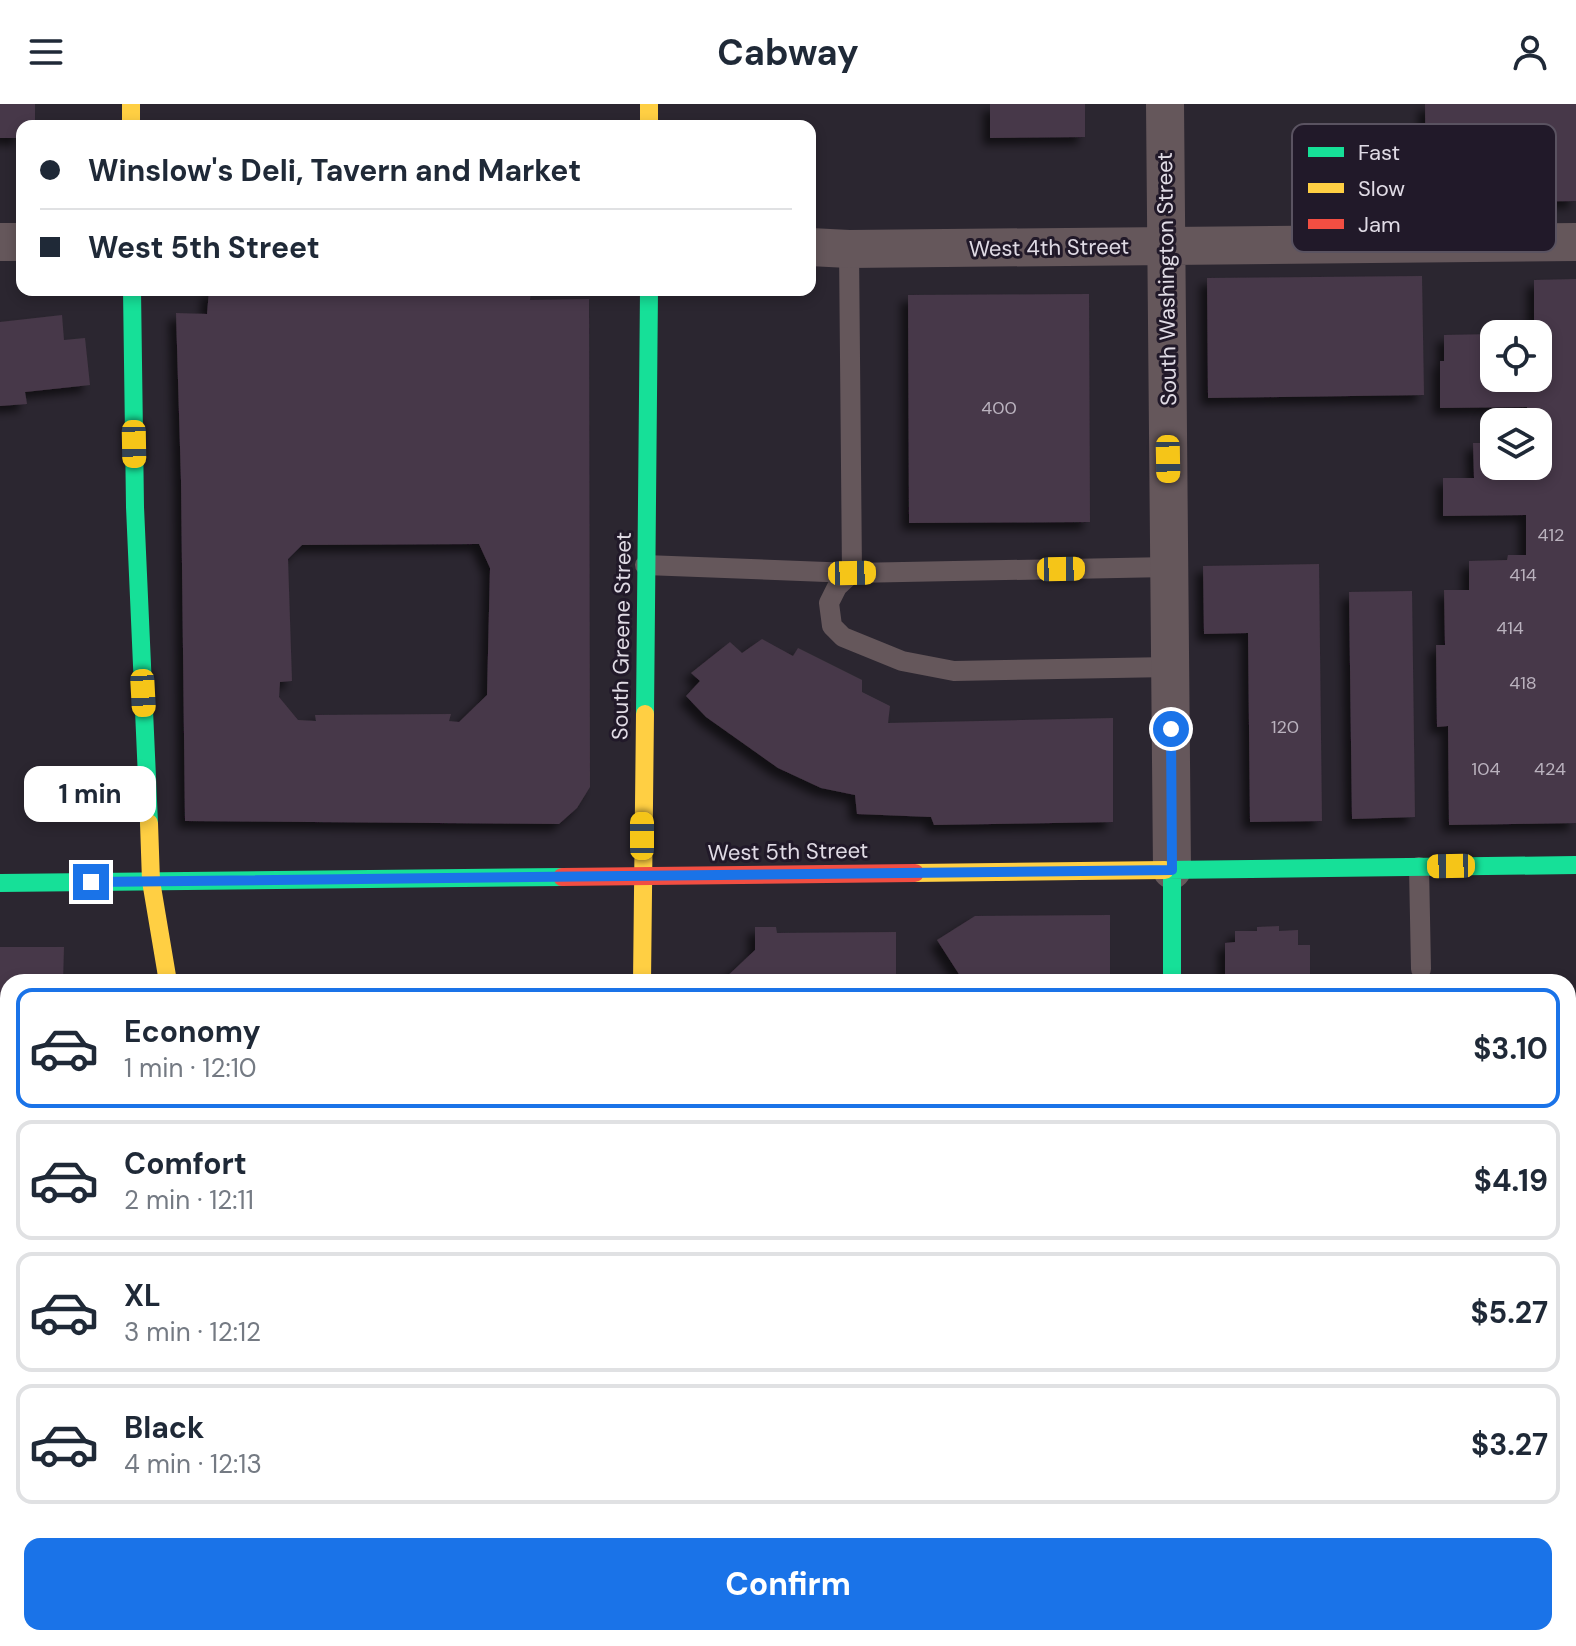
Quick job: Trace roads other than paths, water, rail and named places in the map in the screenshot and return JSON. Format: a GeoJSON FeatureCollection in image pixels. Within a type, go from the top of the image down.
{"type":"FeatureCollection","features":[{"type":"Feature","properties":{"kind":"main road"},"geometry":{"type":"LineString","coordinates":[[132,296],[135,507],[151,881],[167,974]]}},
{"type":"Feature","properties":{"kind":"main road","name":"South Greene Street"},"geometry":{"type":"LineString","coordinates":[[642,974],[649,296]]}},
{"type":"Feature","properties":{"kind":"main road","name":"West 5th Street"},"geometry":{"type":"LineString","coordinates":[[0,883],[1576,865]]}},
{"type":"Feature","properties":{"kind":"main road","name":"South Washington Street"},"geometry":{"type":"LineString","coordinates":[[1172,870],[1172,974]]}},
{"type":"Feature","properties":{"kind":"street","name":"South Washington Street"},"geometry":{"type":"LineString","coordinates":[[1165,104],[1172,870]]}},
{"type":"Feature","properties":{"kind":"street","name":"West 4th Street"},"geometry":{"type":"LineString","coordinates":[[1556,242],[1576,242]]}},
{"type":"Feature","properties":{"kind":"street","name":"West 4th Street"},"geometry":{"type":"LineString","coordinates":[[816,247],[1292,245]]}},
{"type":"Feature","properties":{"kind":"lane"},"geometry":{"type":"LineString","coordinates":[[849,249],[852,573],[837,587],[829,603],[832,626],[843,637],[902,661],[954,671],[1170,667]]}},
{"type":"Feature","properties":{"kind":"lane"},"geometry":{"type":"LineString","coordinates":[[645,565],[852,573],[1169,567]]}},
{"type":"Feature","properties":{"kind":"lane"},"geometry":{"type":"LineString","coordinates":[[1419,867],[1421,969]]}}]}
